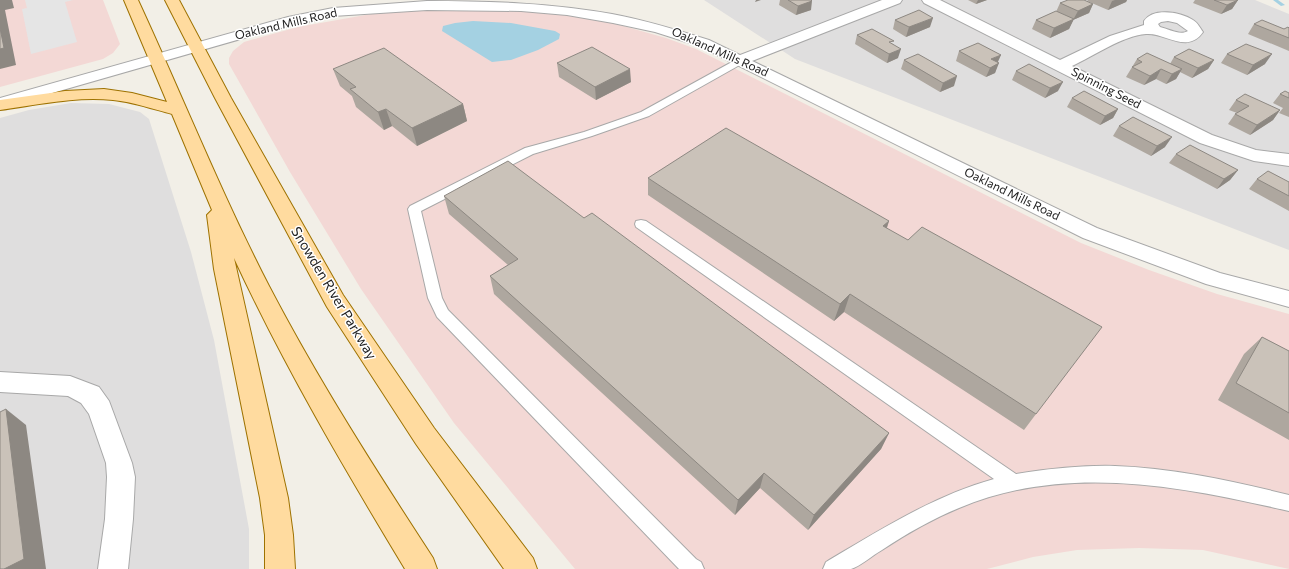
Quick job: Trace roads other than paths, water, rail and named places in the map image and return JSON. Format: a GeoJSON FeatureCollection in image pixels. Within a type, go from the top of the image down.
{"type":"FeatureCollection","features":[{"type":"Feature","properties":{"kind":"main road"},"geometry":{"type":"LineString","coordinates":[[131,0],[214,194],[278,325],[362,473],[422,569]]}},
{"type":"Feature","properties":{"kind":"main road","name":"Snowden River Parkway"},"geometry":{"type":"LineString","coordinates":[[172,0],[267,179],[335,300],[425,436],[522,569]]}},
{"type":"Feature","properties":{"kind":"main road"},"geometry":{"type":"LineString","coordinates":[[0,104],[105,94],[138,99],[179,111]]}},
{"type":"Feature","properties":{"kind":"main road"},"geometry":{"type":"LineString","coordinates":[[214,194],[225,269],[274,498],[279,535],[280,569]]}},
{"type":"Feature","properties":{"kind":"street","name":"Oakland Mills Road"},"geometry":{"type":"LineString","coordinates":[[0,104],[258,29],[332,12],[414,2],[489,0],[556,4],[615,15],[675,31],[741,60],[1090,233],[1154,258],[1198,273],[1289,299]]}},
{"type":"Feature","properties":{"kind":"street"},"geometry":{"type":"LineString","coordinates":[[741,60],[861,7],[895,0]]}},
{"type":"Feature","properties":{"kind":"street","name":"Spinning Seed"},"geometry":{"type":"LineString","coordinates":[[929,0],[1206,139],[1254,155],[1289,160]]}},
{"type":"Feature","properties":{"kind":"street"},"geometry":{"type":"LineString","coordinates":[[1061,66],[1131,33],[1154,28]]}},
{"type":"Feature","properties":{"kind":"street"},"geometry":{"type":"LineString","coordinates":[[0,382],[70,386],[90,395],[100,409],[119,463],[119,518],[113,569]]}},
{"type":"Feature","properties":{"kind":"lane"},"geometry":{"type":"LineString","coordinates":[[694,569],[689,566],[442,313],[435,298],[414,209],[529,151],[601,130],[645,114],[741,60]]}},
{"type":"Feature","properties":{"kind":"lane"},"geometry":{"type":"LineString","coordinates":[[641,224],[1012,482]]}},
{"type":"Feature","properties":{"kind":"lane"},"geometry":{"type":"LineString","coordinates":[[833,569],[920,517],[968,495],[1012,482],[1054,477],[1118,474],[1167,478],[1216,486],[1289,503]]}},
{"type":"Feature","properties":{"kind":"water"},"geometry":{"type":"Polygon","coordinates":[[[473,21],[511,23],[555,31],[560,34],[559,39],[538,50],[511,60],[492,62],[442,31],[443,26],[473,21]]]}},
{"type":"Feature","properties":{"kind":"waterway"},"geometry":{"type":"LineString","coordinates":[[1275,0],[1283,5]]}}]}
